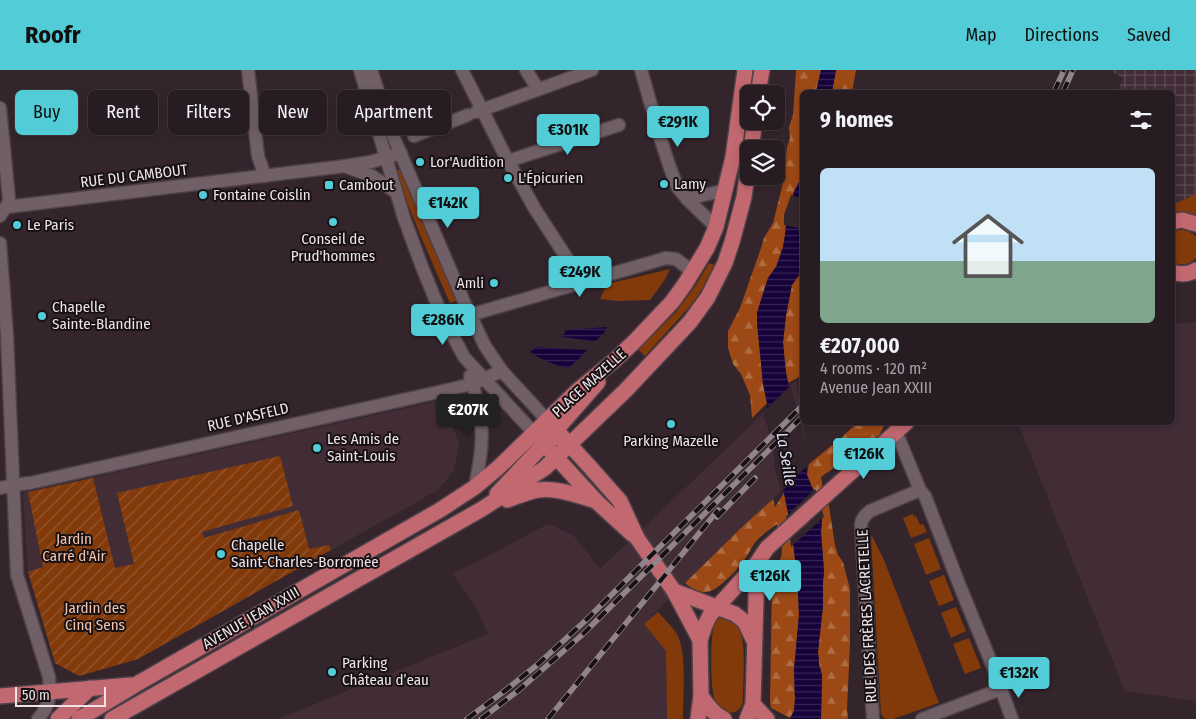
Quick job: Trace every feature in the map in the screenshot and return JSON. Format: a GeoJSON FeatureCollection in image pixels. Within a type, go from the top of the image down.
{"type":"FeatureCollection","features":[{"type":"Feature","properties":{"kind":"main road","name":"PLACE MAZELLE"},"geometry":{"type":"LineString","coordinates":[[547,434],[587,396],[615,360],[672,302],[707,248],[716,227],[726,190],[733,157],[745,70]]}},
{"type":"Feature","properties":{"kind":"main road"},"geometry":{"type":"LineString","coordinates":[[760,85],[762,70]]}},
{"type":"Feature","properties":{"kind":"main road","name":"PLACE MAZELLE"},"geometry":{"type":"LineString","coordinates":[[556,457],[626,390],[690,322],[708,297],[725,263],[746,185]]}},
{"type":"Feature","properties":{"kind":"main road"},"geometry":{"type":"LineString","coordinates":[[726,190],[744,196]]}},
{"type":"Feature","properties":{"kind":"main road"},"geometry":{"type":"LineString","coordinates":[[1175,221],[1182,220],[1196,224]]}},
{"type":"Feature","properties":{"kind":"main road"},"geometry":{"type":"LineString","coordinates":[[716,227],[732,242]]}},
{"type":"Feature","properties":{"kind":"main road"},"geometry":{"type":"LineString","coordinates":[[1175,273],[1184,275],[1196,270]]}},
{"type":"Feature","properties":{"kind":"main road"},"geometry":{"type":"LineString","coordinates":[[698,719],[701,696],[700,640],[707,620],[773,542],[903,425]]}},
{"type":"Feature","properties":{"kind":"main road"},"geometry":{"type":"LineString","coordinates":[[547,434],[570,444],[620,501],[637,538],[674,591],[700,640]]}},
{"type":"Feature","properties":{"kind":"main road"},"geometry":{"type":"LineString","coordinates":[[547,434],[556,457],[597,502],[637,538]]}},
{"type":"Feature","properties":{"kind":"main road"},"geometry":{"type":"LineString","coordinates":[[482,509],[547,434]]}},
{"type":"Feature","properties":{"kind":"main road","name":"AVENUE JEAN XXIII"},"geometry":{"type":"LineString","coordinates":[[0,696],[134,685],[440,510],[475,487],[499,467],[547,434]]}},
{"type":"Feature","properties":{"kind":"main road","name":"AVENUE JEAN XXIII"},"geometry":{"type":"LineString","coordinates":[[112,719],[482,509],[536,474],[556,457]]}},
{"type":"Feature","properties":{"kind":"main road"},"geometry":{"type":"LineString","coordinates":[[482,509],[537,490],[546,489],[563,491],[597,502]]}},
{"type":"Feature","properties":{"kind":"main road"},"geometry":{"type":"LineString","coordinates":[[747,719],[753,704],[756,563]]}},
{"type":"Feature","properties":{"kind":"main road"},"geometry":{"type":"LineString","coordinates":[[674,591],[740,617],[745,622],[754,641]]}},
{"type":"Feature","properties":{"kind":"main road"},"geometry":{"type":"LineString","coordinates":[[79,719],[134,685]]}},
{"type":"Feature","properties":{"kind":"main road"},"geometry":{"type":"LineString","coordinates":[[58,719],[90,688]]}},
{"type":"Feature","properties":{"kind":"main road"},"geometry":{"type":"LineString","coordinates":[[701,696],[714,713],[724,719]]}},
{"type":"Feature","properties":{"kind":"main road"},"geometry":{"type":"LineString","coordinates":[[753,704],[767,719]]}},
{"type":"Feature","properties":{"kind":"street"},"geometry":{"type":"LineString","coordinates":[[248,70],[256,141],[264,176]]}},
{"type":"Feature","properties":{"kind":"street"},"geometry":{"type":"LineString","coordinates":[[360,70],[404,218],[446,323],[478,381],[547,434]]}},
{"type":"Feature","properties":{"kind":"street","name":"PLACE MAZELLE"},"geometry":{"type":"LineString","coordinates":[[370,70],[386,118],[485,346],[547,434]]}},
{"type":"Feature","properties":{"kind":"street"},"geometry":{"type":"LineString","coordinates":[[462,70],[475,112],[508,160],[535,208],[583,282]]}},
{"type":"Feature","properties":{"kind":"street"},"geometry":{"type":"LineString","coordinates":[[526,70],[538,89]]}},
{"type":"Feature","properties":{"kind":"street"},"geometry":{"type":"LineString","coordinates":[[414,136],[592,70]]}},
{"type":"Feature","properties":{"kind":"street"},"geometry":{"type":"LineString","coordinates":[[641,70],[653,115],[678,188],[716,227]]}},
{"type":"Feature","properties":{"kind":"street"},"geometry":{"type":"LineString","coordinates":[[0,108],[9,199],[3,212]]}},
{"type":"Feature","properties":{"kind":"street"},"geometry":{"type":"LineString","coordinates":[[508,160],[620,125]]}},
{"type":"Feature","properties":{"kind":"street","name":"RUE DU CAMBOUT"},"geometry":{"type":"LineString","coordinates":[[3,212],[345,166],[401,153]]}},
{"type":"Feature","properties":{"kind":"street","name":"RUE DU CAMBOUT"},"geometry":{"type":"LineString","coordinates":[[345,166],[372,176],[396,192]]}},
{"type":"Feature","properties":{"kind":"street"},"geometry":{"type":"LineString","coordinates":[[687,199],[726,190]]}},
{"type":"Feature","properties":{"kind":"street"},"geometry":{"type":"LineString","coordinates":[[0,243],[17,575],[49,677],[51,692],[43,713],[38,719]]}},
{"type":"Feature","properties":{"kind":"street"},"geometry":{"type":"LineString","coordinates":[[470,315],[666,258],[676,259],[693,272]]}},
{"type":"Feature","properties":{"kind":"street","name":"RUE D'ASFELD"},"geometry":{"type":"LineString","coordinates":[[0,488],[30,483],[478,381],[502,371]]}},
{"type":"Feature","properties":{"kind":"street"},"geometry":{"type":"LineString","coordinates":[[475,487],[482,439],[478,381]]}},
{"type":"Feature","properties":{"kind":"street"},"geometry":{"type":"LineString","coordinates":[[895,432],[920,490],[925,496],[1012,719]]}},
{"type":"Feature","properties":{"kind":"street","name":"RUE DES FRÈRES LACRETELLE"},"geometry":{"type":"LineString","coordinates":[[874,719],[862,519],[870,511],[920,490]]}},
{"type":"Feature","properties":{"kind":"street"},"geometry":{"type":"LineString","coordinates":[[922,719],[1001,689]]}},
{"type":"Feature","properties":{"kind":"shaded area"},"geometry":{"type":"Polygon","coordinates":[[[1109,70],[1196,70],[1196,203],[1175,210],[1175,90],[1118,90],[1123,78],[1109,70]]]}},
{"type":"Feature","properties":{"kind":"shaded area"},"geometry":{"type":"Polygon","coordinates":[[[1196,322],[1196,701],[1125,691],[1019,425],[1175,425],[1175,324],[1196,322]]]}},
{"type":"Feature","properties":{"kind":"shaded area"},"geometry":{"type":"Polygon","coordinates":[[[796,380],[800,406],[800,425],[803,425],[809,464],[644,624],[666,651],[667,719],[278,719],[488,634],[477,609],[452,573],[471,565],[544,526],[550,524],[574,536],[600,569],[796,380]]]}},
{"type":"Feature","properties":{"kind":"shaded area","name":"Jardin des Cinq Sens"},"geometry":{"type":"Polygon","coordinates":[[[443,400],[459,443],[454,470],[438,490],[138,659],[79,676],[55,663],[28,572],[23,493],[443,400]]]}},
{"type":"Feature","properties":{"kind":"green space"},"geometry":{"type":"Polygon","coordinates":[[[796,70],[821,70],[816,90],[800,90],[800,180],[786,215],[785,239],[781,256],[768,278],[757,313],[763,384],[767,403],[752,418],[750,395],[741,374],[733,364],[728,348],[728,331],[740,308],[764,238],[773,223],[782,185],[785,185],[787,147],[790,138],[789,127],[793,115],[796,70]]]}},
{"type":"Feature","properties":{"kind":"green space"},"geometry":{"type":"Polygon","coordinates":[[[836,70],[856,70],[852,90],[832,90],[836,70]]]}},
{"type":"Feature","properties":{"kind":"green space"},"geometry":{"type":"Polygon","coordinates":[[[403,168],[459,300],[450,303],[421,237],[395,171],[403,168]]]}},
{"type":"Feature","properties":{"kind":"green space"},"geometry":{"type":"Polygon","coordinates":[[[1196,194],[1196,216],[1185,213],[1175,214],[1175,204],[1196,194]]]}},
{"type":"Feature","properties":{"kind":"green space"},"geometry":{"type":"Polygon","coordinates":[[[1184,230],[1196,237],[1196,258],[1191,262],[1185,264],[1175,263],[1175,232],[1184,230]]]}},
{"type":"Feature","properties":{"kind":"green space"},"geometry":{"type":"Polygon","coordinates":[[[709,263],[714,265],[692,304],[645,356],[638,349],[676,312],[696,285],[709,263]]]}},
{"type":"Feature","properties":{"kind":"green space"},"geometry":{"type":"Polygon","coordinates":[[[670,269],[650,300],[618,301],[600,299],[607,284],[670,269]]]}},
{"type":"Feature","properties":{"kind":"green space"},"geometry":{"type":"Polygon","coordinates":[[[800,274],[800,374],[799,377],[788,383],[783,342],[792,284],[800,274]]]}},
{"type":"Feature","properties":{"kind":"green space"},"geometry":{"type":"Polygon","coordinates":[[[855,425],[884,425],[875,445],[863,454],[849,457],[821,477],[823,489],[827,493],[835,545],[838,555],[843,562],[850,589],[850,644],[848,719],[821,719],[822,675],[818,651],[823,606],[822,517],[807,475],[809,464],[855,425]]]}},
{"type":"Feature","properties":{"kind":"green space","name":"Jardin des Cinq Sens"},"geometry":{"type":"Polygon","coordinates":[[[280,456],[293,506],[202,532],[204,538],[299,510],[309,549],[329,545],[331,550],[138,659],[79,676],[55,663],[28,572],[43,567],[28,492],[93,478],[115,568],[134,564],[117,493],[280,456]]]}},
{"type":"Feature","properties":{"kind":"green space"},"geometry":{"type":"Polygon","coordinates":[[[784,493],[792,533],[799,615],[794,670],[794,711],[790,718],[771,708],[770,703],[772,579],[782,553],[777,524],[759,538],[737,569],[715,589],[701,592],[685,583],[773,499],[775,507],[784,493]]]}},
{"type":"Feature","properties":{"kind":"green space"},"geometry":{"type":"Polygon","coordinates":[[[913,514],[920,525],[923,524],[927,532],[911,538],[903,518],[913,514]]]}},
{"type":"Feature","properties":{"kind":"green space"},"geometry":{"type":"Polygon","coordinates":[[[872,536],[884,560],[939,703],[893,719],[885,719],[881,714],[872,536]]]}},
{"type":"Feature","properties":{"kind":"green space"},"geometry":{"type":"Polygon","coordinates":[[[929,538],[941,569],[926,575],[914,544],[929,538]]]}},
{"type":"Feature","properties":{"kind":"green space"},"geometry":{"type":"Polygon","coordinates":[[[944,575],[954,600],[939,606],[929,581],[944,575]]]}},
{"type":"Feature","properties":{"kind":"green space"},"geometry":{"type":"Polygon","coordinates":[[[956,607],[966,631],[951,638],[941,613],[956,607]]]}},
{"type":"Feature","properties":{"kind":"green space"},"geometry":{"type":"Polygon","coordinates":[[[658,612],[676,633],[681,644],[684,665],[683,719],[667,719],[666,651],[644,624],[658,612]]]}},
{"type":"Feature","properties":{"kind":"green space"},"geometry":{"type":"Polygon","coordinates":[[[721,617],[730,620],[738,626],[743,642],[743,701],[741,707],[734,712],[721,709],[713,694],[711,673],[712,637],[715,622],[721,617]]]}},
{"type":"Feature","properties":{"kind":"green space"},"geometry":{"type":"Polygon","coordinates":[[[969,638],[981,668],[965,674],[953,644],[969,638]]]}},
{"type":"Feature","properties":{"kind":"water"},"geometry":{"type":"Polygon","coordinates":[[[821,70],[836,70],[832,90],[816,90],[821,70]]]}},
{"type":"Feature","properties":{"kind":"water","name":"La Seille"},"geometry":{"type":"Polygon","coordinates":[[[800,180],[800,274],[792,285],[783,342],[786,373],[805,454],[807,475],[819,503],[822,517],[823,606],[818,651],[822,675],[821,719],[790,719],[794,711],[795,699],[794,670],[799,615],[798,586],[794,572],[795,559],[792,533],[784,493],[780,484],[777,453],[767,417],[757,324],[757,313],[768,278],[776,267],[783,247],[786,215],[800,180]]]}},
{"type":"Feature","properties":{"kind":"water"},"geometry":{"type":"Polygon","coordinates":[[[607,327],[605,332],[595,341],[562,337],[566,330],[607,327]]]}},
{"type":"Feature","properties":{"kind":"water"},"geometry":{"type":"Polygon","coordinates":[[[536,347],[587,350],[568,368],[548,362],[530,352],[536,347]]]}},
{"type":"Feature","properties":{"kind":"pier"},"geometry":{"type":"Polygon","coordinates":[[[791,195],[800,197],[800,229],[784,225],[784,215],[791,195]]]}},
{"type":"Feature","properties":{"kind":"pier"},"geometry":{"type":"Polygon","coordinates":[[[791,385],[809,464],[781,492],[774,465],[772,440],[764,418],[764,411],[791,385]]]}},
{"type":"Feature","properties":{"kind":"pier"},"geometry":{"type":"Polygon","coordinates":[[[815,489],[821,502],[824,517],[791,547],[786,516],[815,489]]]}},
{"type":"Feature","properties":{"kind":"railway"},"geometry":{"type":"LineString","coordinates":[[1055,90],[1064,70]]}},
{"type":"Feature","properties":{"kind":"railway"},"geometry":{"type":"LineString","coordinates":[[1064,90],[1073,70]]}},
{"type":"Feature","properties":{"kind":"railway"},"geometry":{"type":"LineString","coordinates":[[467,719],[537,665],[585,621],[800,408]]}},
{"type":"Feature","properties":{"kind":"railway"},"geometry":{"type":"LineString","coordinates":[[779,440],[800,419]]}},
{"type":"Feature","properties":{"kind":"railway"},"geometry":{"type":"LineString","coordinates":[[481,719],[519,690],[582,635],[784,435]]}},
{"type":"Feature","properties":{"kind":"railway"},"geometry":{"type":"LineString","coordinates":[[717,517],[755,478]]}},
{"type":"Feature","properties":{"kind":"railway"},"geometry":{"type":"LineString","coordinates":[[548,719],[718,510]]}},
{"type":"Feature","properties":{"kind":"place","name":"Lor'Audition"},"geometry":{"type":"Point","coordinates":[420,162]}},
{"type":"Feature","properties":{"kind":"place","name":"L'Épicurien"},"geometry":{"type":"Point","coordinates":[508,178]}},
{"type":"Feature","properties":{"kind":"place","name":"Lamy"},"geometry":{"type":"Point","coordinates":[664,184]}},
{"type":"Feature","properties":{"kind":"place","name":"Cambout"},"geometry":{"type":"Point","coordinates":[329,185]}},
{"type":"Feature","properties":{"kind":"place","name":"Fontaine Coislin"},"geometry":{"type":"Point","coordinates":[203,195]}},
{"type":"Feature","properties":{"kind":"place","name":"Conseil de Prud'hommes"},"geometry":{"type":"Point","coordinates":[333,222]}},
{"type":"Feature","properties":{"kind":"place","name":"Le Paris"},"geometry":{"type":"Point","coordinates":[17,225]}},
{"type":"Feature","properties":{"kind":"place","name":"Amli"},"geometry":{"type":"Point","coordinates":[494,283]}},
{"type":"Feature","properties":{"kind":"place","name":"Chapelle Sainte-Blandine"},"geometry":{"type":"Point","coordinates":[42,316]}},
{"type":"Feature","properties":{"kind":"place","name":"Parking Mazelle"},"geometry":{"type":"Point","coordinates":[671,424]}},
{"type":"Feature","properties":{"kind":"place","name":"Les Amis de Saint-Louis"},"geometry":{"type":"Point","coordinates":[317,448]}},
{"type":"Feature","properties":{"kind":"place","name":"Chapelle Saint-Charles-Borromée"},"geometry":{"type":"Point","coordinates":[221,554]}},
{"type":"Feature","properties":{"kind":"place","name":"Parking Château d’eau"},"geometry":{"type":"Point","coordinates":[332,672]}},
{"type":"Feature","properties":{"kind":"park label","name":"Jardin Carré d'Air"},"geometry":{"type":"Point","coordinates":[74,548]}}]}
